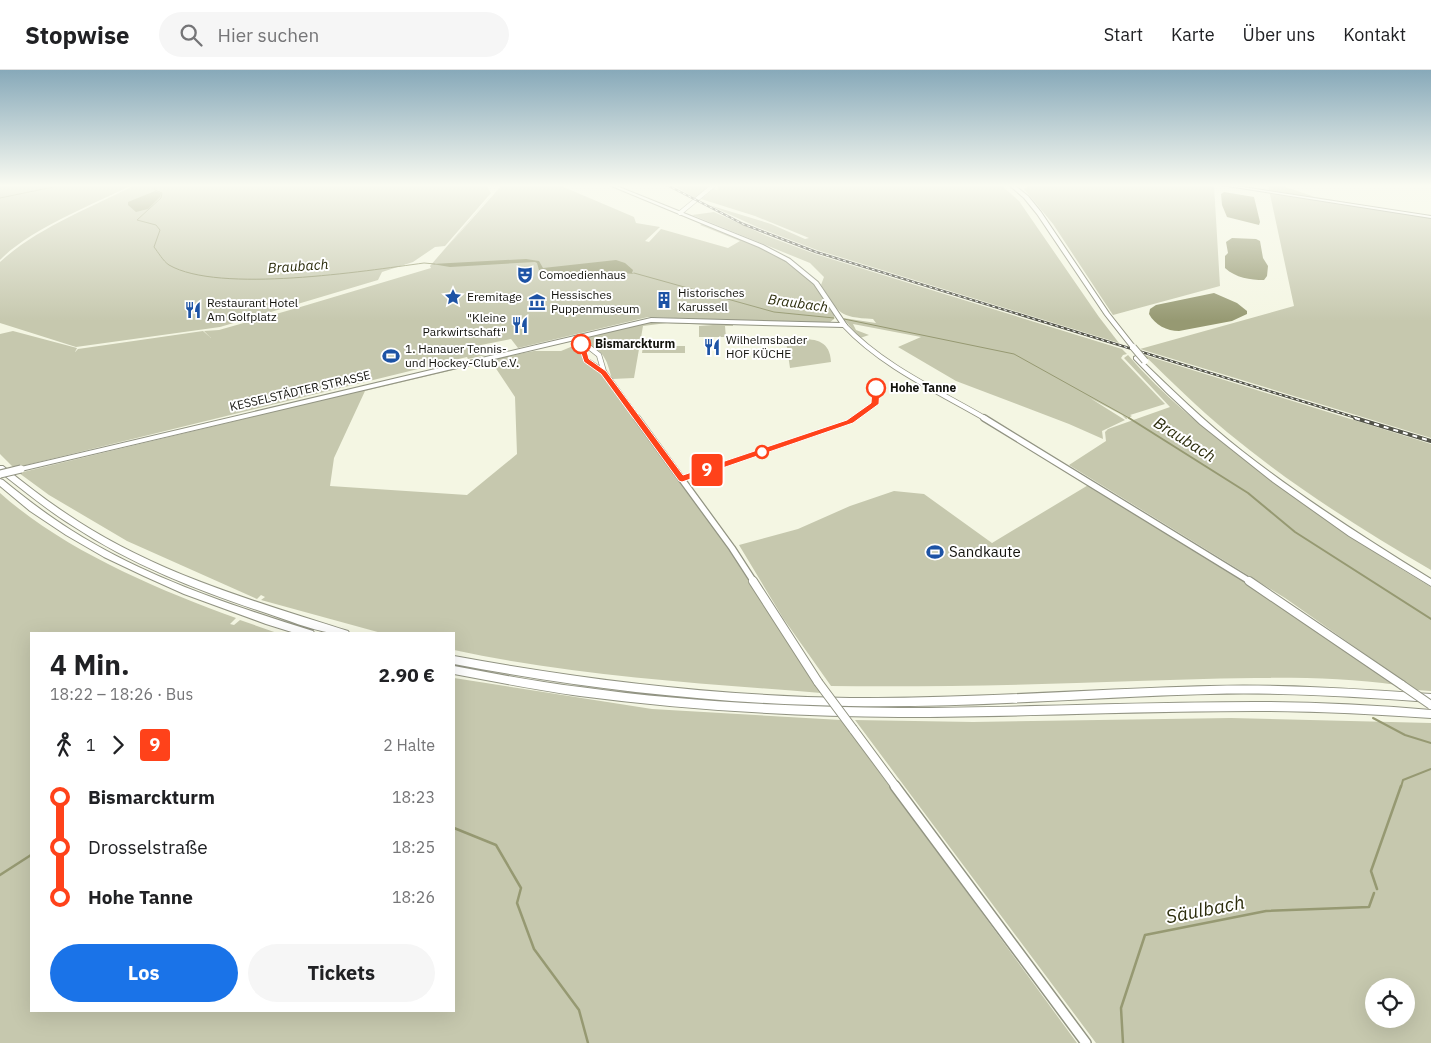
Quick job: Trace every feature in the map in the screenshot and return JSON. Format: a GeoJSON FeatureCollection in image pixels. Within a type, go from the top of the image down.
{"type":"FeatureCollection","features":[{"type":"Feature","properties":{"kind":"highway"},"geometry":{"type":"LineString","coordinates":[[1046,230],[1105,319],[1125,345],[1196,410],[1276,475],[1349,525],[1431,576]]}},
{"type":"Feature","properties":{"kind":"highway"},"geometry":{"type":"LineString","coordinates":[[1049,230],[1141,359],[1191,412],[1267,473],[1341,526],[1431,583]]}},
{"type":"Feature","properties":{"kind":"highway"},"geometry":{"type":"LineString","coordinates":[[0,468],[16,483],[64,517],[139,558],[218,593],[282,616],[338,632]]}},
{"type":"Feature","properties":{"kind":"highway"},"geometry":{"type":"LineString","coordinates":[[0,482],[54,522],[130,565],[232,608],[304,632]]}},
{"type":"Feature","properties":{"kind":"highway"},"geometry":{"type":"LineString","coordinates":[[455,660],[623,687],[704,695],[804,700],[910,701],[1244,690],[1322,691],[1431,698]]}},
{"type":"Feature","properties":{"kind":"highway"},"geometry":{"type":"LineString","coordinates":[[455,670],[571,690],[659,701],[752,708],[912,712],[1244,705],[1337,707],[1431,714]]}},
{"type":"Feature","properties":{"kind":"main road"},"geometry":{"type":"LineString","coordinates":[[723,230],[768,249],[793,263],[816,283],[844,325]]}},
{"type":"Feature","properties":{"kind":"main road","name":"KESSELSTÄDTER STRASSE"},"geometry":{"type":"LineString","coordinates":[[0,474],[579,339],[645,321],[664,319],[823,326],[844,325]]}},
{"type":"Feature","properties":{"kind":"street"},"geometry":{"type":"LineString","coordinates":[[844,325],[857,339],[891,363],[1120,500],[1286,604],[1431,705]]}},
{"type":"Feature","properties":{"kind":"street"},"geometry":{"type":"LineString","coordinates":[[579,339],[586,360],[604,372],[732,548],[818,682],[1086,1043]]}},
{"type":"Feature","properties":{"kind":"street"},"geometry":{"type":"LineString","coordinates":[[579,339],[600,356],[604,372]]}},
{"type":"Feature","properties":{"kind":"shaded area"},"geometry":{"type":"Polygon","coordinates":[[[0,230],[40,230],[13,249],[0,260],[0,230]]]}},
{"type":"Feature","properties":{"kind":"shaded area"},"geometry":{"type":"Polygon","coordinates":[[[45,230],[459,230],[445,246],[435,247],[413,262],[382,272],[378,280],[220,327],[76,347],[0,323],[0,262],[45,230]]]}},
{"type":"Feature","properties":{"kind":"shaded area"},"geometry":{"type":"Polygon","coordinates":[[[461,230],[448,246],[462,230],[656,230],[645,241],[649,242],[660,230],[666,230],[728,248],[740,241],[714,230],[720,230],[778,255],[811,279],[834,313],[834,319],[829,323],[812,323],[648,317],[518,348],[511,339],[481,345],[486,355],[468,359],[467,357],[14,468],[0,454],[0,334],[13,331],[77,348],[75,352],[78,349],[203,331],[211,338],[204,331],[219,330],[297,308],[431,268],[430,266],[461,230]]]}},
{"type":"Feature","properties":{"kind":"shaded area"},"geometry":{"type":"Polygon","coordinates":[[[730,230],[755,230],[815,254],[1122,349],[1127,354],[1121,358],[1165,404],[1130,415],[1132,416],[1126,419],[1090,398],[1125,420],[1102,431],[1103,439],[956,381],[898,347],[921,337],[853,324],[856,330],[869,335],[860,338],[843,318],[876,323],[873,319],[853,317],[841,312],[821,285],[824,277],[810,263],[730,230]]]}},
{"type":"Feature","properties":{"kind":"shaded area"},"geometry":{"type":"Polygon","coordinates":[[[766,230],[786,230],[805,239],[809,238],[790,230],[1039,230],[1119,343],[817,250],[766,230]]]}},
{"type":"Feature","properties":{"kind":"shaded area"},"geometry":{"type":"Polygon","coordinates":[[[1057,230],[1217,230],[1220,286],[1113,315],[1057,230]]]}},
{"type":"Feature","properties":{"kind":"shaded area"},"geometry":{"type":"Polygon","coordinates":[[[1278,230],[1431,230],[1431,438],[1140,349],[1294,306],[1278,230]]]}},
{"type":"Feature","properties":{"kind":"shaded area"},"geometry":{"type":"Polygon","coordinates":[[[1232,238],[1256,239],[1260,241],[1263,258],[1268,266],[1267,276],[1264,280],[1243,278],[1225,268],[1225,256],[1228,253],[1226,242],[1232,238]]]}},
{"type":"Feature","properties":{"kind":"shaded area"},"geometry":{"type":"Polygon","coordinates":[[[526,259],[539,261],[543,268],[616,260],[625,263],[633,270],[632,273],[635,274],[607,272],[559,276],[539,270],[535,262],[450,267],[432,264],[526,259]]]}},
{"type":"Feature","properties":{"kind":"shaded area"},"geometry":{"type":"Polygon","coordinates":[[[1214,293],[1237,303],[1247,311],[1247,314],[1232,321],[1179,331],[1162,327],[1149,314],[1150,309],[1156,305],[1214,293]]]}},
{"type":"Feature","properties":{"kind":"shaded area"},"geometry":{"type":"Polygon","coordinates":[[[647,322],[733,324],[733,326],[725,326],[726,337],[699,337],[699,326],[713,325],[667,323],[643,326],[634,378],[612,379],[603,356],[584,338],[647,322]]]}},
{"type":"Feature","properties":{"kind":"shaded area"},"geometry":{"type":"Polygon","coordinates":[[[790,339],[811,339],[823,343],[830,354],[831,362],[790,368],[786,341],[790,339]]]}},
{"type":"Feature","properties":{"kind":"shaded area"},"geometry":{"type":"Polygon","coordinates":[[[578,344],[584,361],[602,373],[729,549],[821,693],[637,678],[499,659],[455,650],[455,632],[378,632],[261,600],[265,597],[261,595],[257,599],[127,541],[49,495],[19,473],[492,359],[534,351],[561,351],[578,344]],[[491,361],[365,391],[334,458],[330,486],[467,495],[517,454],[515,397],[491,361]]]}},
{"type":"Feature","properties":{"kind":"shaded area"},"geometry":{"type":"Polygon","coordinates":[[[643,346],[685,346],[685,353],[642,353],[643,346]]]}},
{"type":"Feature","properties":{"kind":"shaded area"},"geometry":{"type":"Polygon","coordinates":[[[1128,355],[1170,398],[1248,462],[1338,527],[1431,587],[1431,691],[1416,690],[1285,598],[1069,465],[1106,441],[1105,432],[1108,429],[1170,407],[1124,358],[1128,355]]]}},
{"type":"Feature","properties":{"kind":"shaded area"},"geometry":{"type":"Polygon","coordinates":[[[1144,355],[1431,444],[1431,570],[1352,522],[1275,470],[1216,423],[1144,355]]]}},
{"type":"Feature","properties":{"kind":"shaded area"},"geometry":{"type":"Polygon","coordinates":[[[1090,484],[1228,570],[1397,685],[1333,679],[1267,678],[1060,684],[831,686],[783,618],[739,545],[798,529],[850,506],[894,491],[924,494],[992,543],[1090,484]]]}},
{"type":"Feature","properties":{"kind":"shaded area"},"geometry":{"type":"Polygon","coordinates":[[[0,493],[25,514],[82,550],[112,566],[174,594],[236,618],[230,624],[234,625],[240,620],[274,632],[30,632],[30,1012],[455,1012],[455,678],[652,709],[841,720],[1077,1043],[0,1043],[0,493]]]}},
{"type":"Feature","properties":{"kind":"shaded area"},"geometry":{"type":"Polygon","coordinates":[[[1231,718],[1431,723],[1431,1043],[1096,1043],[855,720],[973,722],[1231,718]]]}},
{"type":"Feature","properties":{"kind":"waterway","name":"Braubach"},"geometry":{"type":"LineString","coordinates":[[160,230],[154,247],[169,265],[192,274],[222,278],[293,278],[424,263],[435,264]]}},
{"type":"Feature","properties":{"kind":"waterway","name":"Braubach"},"geometry":{"type":"LineString","coordinates":[[634,273],[774,312],[834,318]]}},
{"type":"Feature","properties":{"kind":"waterway","name":"Braubach"},"geometry":{"type":"LineString","coordinates":[[844,319],[1014,354],[1131,419]]}},
{"type":"Feature","properties":{"kind":"waterway","name":"Braubach"},"geometry":{"type":"LineString","coordinates":[[1129,418],[1248,493],[1295,532],[1431,619]]}},
{"type":"Feature","properties":{"kind":"waterway"},"geometry":{"type":"LineString","coordinates":[[1373,718],[1405,735],[1431,743]]}},
{"type":"Feature","properties":{"kind":"waterway","name":"Säulbach"},"geometry":{"type":"LineString","coordinates":[[1401,787],[1403,780],[1431,769]]}},
{"type":"Feature","properties":{"kind":"waterway","name":"Säulbach"},"geometry":{"type":"LineString","coordinates":[[1377,889],[1371,871],[1401,786]]}},
{"type":"Feature","properties":{"kind":"waterway"},"geometry":{"type":"LineString","coordinates":[[455,828],[496,845],[521,888],[517,903],[534,949],[579,1010],[588,1043]]}},
{"type":"Feature","properties":{"kind":"waterway"},"geometry":{"type":"LineString","coordinates":[[0,875],[30,856]]}},
{"type":"Feature","properties":{"kind":"waterway","name":"Säulbach"},"geometry":{"type":"LineString","coordinates":[[1123,1043],[1121,1008],[1145,935],[1266,911],[1369,907],[1374,893]]}},
{"type":"Feature","properties":{"kind":"railway"},"geometry":{"type":"LineString","coordinates":[[760,230],[816,252],[1360,419]]}},
{"type":"Feature","properties":{"kind":"railway"},"geometry":{"type":"LineString","coordinates":[[1355,418],[1431,441]]}},
{"type":"Feature","properties":{"kind":"bus line","name":"9"},"geometry":{"type":"LineString","coordinates":[[581,344],[584,358],[604,372],[682,479],[857,418],[875,404],[876,388]]}},
{"type":"Feature","properties":{"kind":"place","name":"Comoedienhaus"},"geometry":{"type":"Point","coordinates":[525,275]}},
{"type":"Feature","properties":{"kind":"place","name":"Eremitage"},"geometry":{"type":"Point","coordinates":[453,297]}},
{"type":"Feature","properties":{"kind":"place","name":"Historisches Karussell"},"geometry":{"type":"Point","coordinates":[664,300]}},
{"type":"Feature","properties":{"kind":"place","name":"Hessisches Puppenmuseum"},"geometry":{"type":"Point","coordinates":[537,302]}},
{"type":"Feature","properties":{"kind":"place","name":"Restaurant Hotel Am Golfplatz"},"geometry":{"type":"Point","coordinates":[193,310]}},
{"type":"Feature","properties":{"kind":"place","name":"\"Kleine Parkwirtschaft\""},"geometry":{"type":"Point","coordinates":[520,325]}},
{"type":"Feature","properties":{"kind":"place","name":"Bismarckturm"},"geometry":{"type":"Point","coordinates":[581,344]}},
{"type":"Feature","properties":{"kind":"place","name":"Wilhelmsbader HOF KÜCHE"},"geometry":{"type":"Point","coordinates":[712,347]}},
{"type":"Feature","properties":{"kind":"place","name":"1. Hanauer Tennis- und Hockey-Club e.V."},"geometry":{"type":"Point","coordinates":[391,356]}},
{"type":"Feature","properties":{"kind":"place","name":"Hohe Tanne"},"geometry":{"type":"Point","coordinates":[876,388]}},
{"type":"Feature","properties":{"kind":"place","name":"Sandkaute"},"geometry":{"type":"Point","coordinates":[935,552]}}]}
